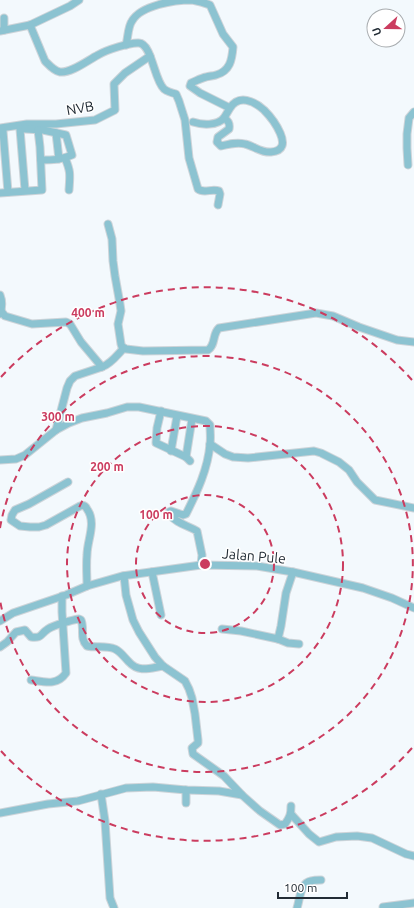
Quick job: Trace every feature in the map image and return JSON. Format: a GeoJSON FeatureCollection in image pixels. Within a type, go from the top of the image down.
{"type":"FeatureCollection","features":[{"type":"Feature","properties":{"kind":"street"},"geometry":{"type":"LineString","coordinates":[[4,18],[2,31],[30,25],[70,6],[78,0]]}},
{"type":"Feature","properties":{"kind":"street"},"geometry":{"type":"LineString","coordinates":[[126,45],[131,22],[137,14],[153,6],[193,0],[210,5],[223,34],[233,47],[232,59],[227,70],[214,76],[205,77],[191,83],[190,86],[200,93],[230,108]]}},
{"type":"Feature","properties":{"kind":"street"},"geometry":{"type":"LineString","coordinates":[[30,25],[45,61],[58,72],[67,71],[104,52],[126,45],[141,43],[146,47],[160,83],[168,92],[176,94],[179,101],[185,120],[189,158],[198,189],[202,191],[218,190],[220,194],[218,205]]}},
{"type":"Feature","properties":{"kind":"street","name":"NVB"},"geometry":{"type":"LineString","coordinates":[[1,130],[27,124],[56,124],[96,120],[115,110],[114,84],[125,73],[150,56]]}},
{"type":"Feature","properties":{"kind":"street"},"geometry":{"type":"LineString","coordinates":[[193,122],[204,124],[220,122],[236,101],[242,99],[247,100],[263,109],[277,126],[281,134],[283,143],[282,146],[278,150],[270,152],[258,150],[245,144],[233,143],[221,146],[217,142],[218,137],[229,129],[230,126],[228,120],[224,118]]}},
{"type":"Feature","properties":{"kind":"street"},"geometry":{"type":"LineString","coordinates":[[408,164],[407,148],[409,118],[414,112]]}},
{"type":"Feature","properties":{"kind":"street"},"geometry":{"type":"LineString","coordinates":[[20,129],[26,190]]}},
{"type":"Feature","properties":{"kind":"street"},"geometry":{"type":"LineString","coordinates":[[8,192],[1,130],[38,130],[66,135],[72,155],[62,159],[41,160]]}},
{"type":"Feature","properties":{"kind":"street"},"geometry":{"type":"LineString","coordinates":[[0,193],[42,190],[38,130]]}},
{"type":"Feature","properties":{"kind":"street"},"geometry":{"type":"LineString","coordinates":[[56,132],[62,159],[70,169],[69,190]]}},
{"type":"Feature","properties":{"kind":"street"},"geometry":{"type":"LineString","coordinates":[[108,224],[112,239],[113,261],[121,311],[118,324],[122,347],[124,348]]}},
{"type":"Feature","properties":{"kind":"street"},"geometry":{"type":"LineString","coordinates":[[0,295],[0,312],[5,316],[32,324],[66,322],[70,324],[81,342],[102,367]]}},
{"type":"Feature","properties":{"kind":"street"},"geometry":{"type":"LineString","coordinates":[[124,348],[142,351],[208,350],[213,346],[215,333],[220,328],[316,313],[333,316],[359,328],[397,340],[414,342]]}},
{"type":"Feature","properties":{"kind":"street"},"geometry":{"type":"LineString","coordinates":[[56,430],[70,381],[75,376],[105,366],[124,348]]}},
{"type":"Feature","properties":{"kind":"street"},"geometry":{"type":"LineString","coordinates":[[0,460],[16,459],[25,455],[56,430],[82,418],[127,407],[139,407],[206,421],[210,426],[210,444],[204,473],[197,488],[196,495],[186,514],[182,515],[171,511],[169,512],[175,521],[197,531],[202,554],[201,565]]}},
{"type":"Feature","properties":{"kind":"street"},"geometry":{"type":"LineString","coordinates":[[161,411],[157,428],[156,443],[188,459],[192,419]]}},
{"type":"Feature","properties":{"kind":"street"},"geometry":{"type":"LineString","coordinates":[[171,451],[177,416]]}},
{"type":"Feature","properties":{"kind":"street"},"geometry":{"type":"LineString","coordinates":[[210,444],[225,454],[233,457],[248,458],[314,451],[321,453],[339,462],[349,470],[357,482],[375,500],[414,508]]}},
{"type":"Feature","properties":{"kind":"street"},"geometry":{"type":"LineString","coordinates":[[68,482],[29,504],[15,510],[11,520],[20,526],[39,527],[46,525],[80,506],[85,506],[90,515],[91,527],[86,553],[87,586]]}},
{"type":"Feature","properties":{"kind":"street","name":"Jalan Pule"},"geometry":{"type":"LineString","coordinates":[[0,621],[13,613],[87,586],[124,576],[201,565],[257,566],[293,572],[363,588],[392,598],[414,608]]}},
{"type":"Feature","properties":{"kind":"street"},"geometry":{"type":"LineString","coordinates":[[152,572],[161,615]]}},
{"type":"Feature","properties":{"kind":"street"},"geometry":{"type":"LineString","coordinates":[[278,638],[282,626],[286,593],[293,572]]}},
{"type":"Feature","properties":{"kind":"street"},"geometry":{"type":"LineString","coordinates":[[124,576],[126,595],[139,632],[155,657],[164,666],[185,681],[189,689],[195,714],[198,740],[198,743],[192,748],[193,754],[224,776],[260,811],[280,825],[285,824],[291,814],[291,806]]}},
{"type":"Feature","properties":{"kind":"street"},"geometry":{"type":"LineString","coordinates":[[31,680],[55,682],[60,680],[66,673],[62,596]]}},
{"type":"Feature","properties":{"kind":"street"},"geometry":{"type":"LineString","coordinates":[[0,647],[18,631],[25,630],[31,638],[37,638],[42,636],[47,629],[77,619],[81,620],[83,624],[82,639],[87,646],[106,647],[115,650],[122,654],[134,667],[140,669],[164,666]]}},
{"type":"Feature","properties":{"kind":"street"},"geometry":{"type":"LineString","coordinates":[[222,630],[241,631],[278,638],[288,643],[299,644]]}},
{"type":"Feature","properties":{"kind":"street"},"geometry":{"type":"LineString","coordinates":[[0,813],[48,804],[78,801],[126,788],[139,787],[219,791],[242,795]]}},
{"type":"Feature","properties":{"kind":"street"},"geometry":{"type":"LineString","coordinates":[[186,790],[186,803]]}},
{"type":"Feature","properties":{"kind":"street"},"geometry":{"type":"LineString","coordinates":[[101,794],[105,821],[110,898],[114,908]]}},
{"type":"Feature","properties":{"kind":"street"},"geometry":{"type":"LineString","coordinates":[[291,814],[309,834],[319,842],[336,838],[357,836],[372,838],[406,854],[414,856]]}},
{"type":"Feature","properties":{"kind":"street"},"geometry":{"type":"LineString","coordinates":[[297,908],[303,886],[312,880],[321,880]]}},
{"type":"Feature","properties":{"kind":"street"},"geometry":{"type":"LineString","coordinates":[[383,907],[414,903]]}}]}
